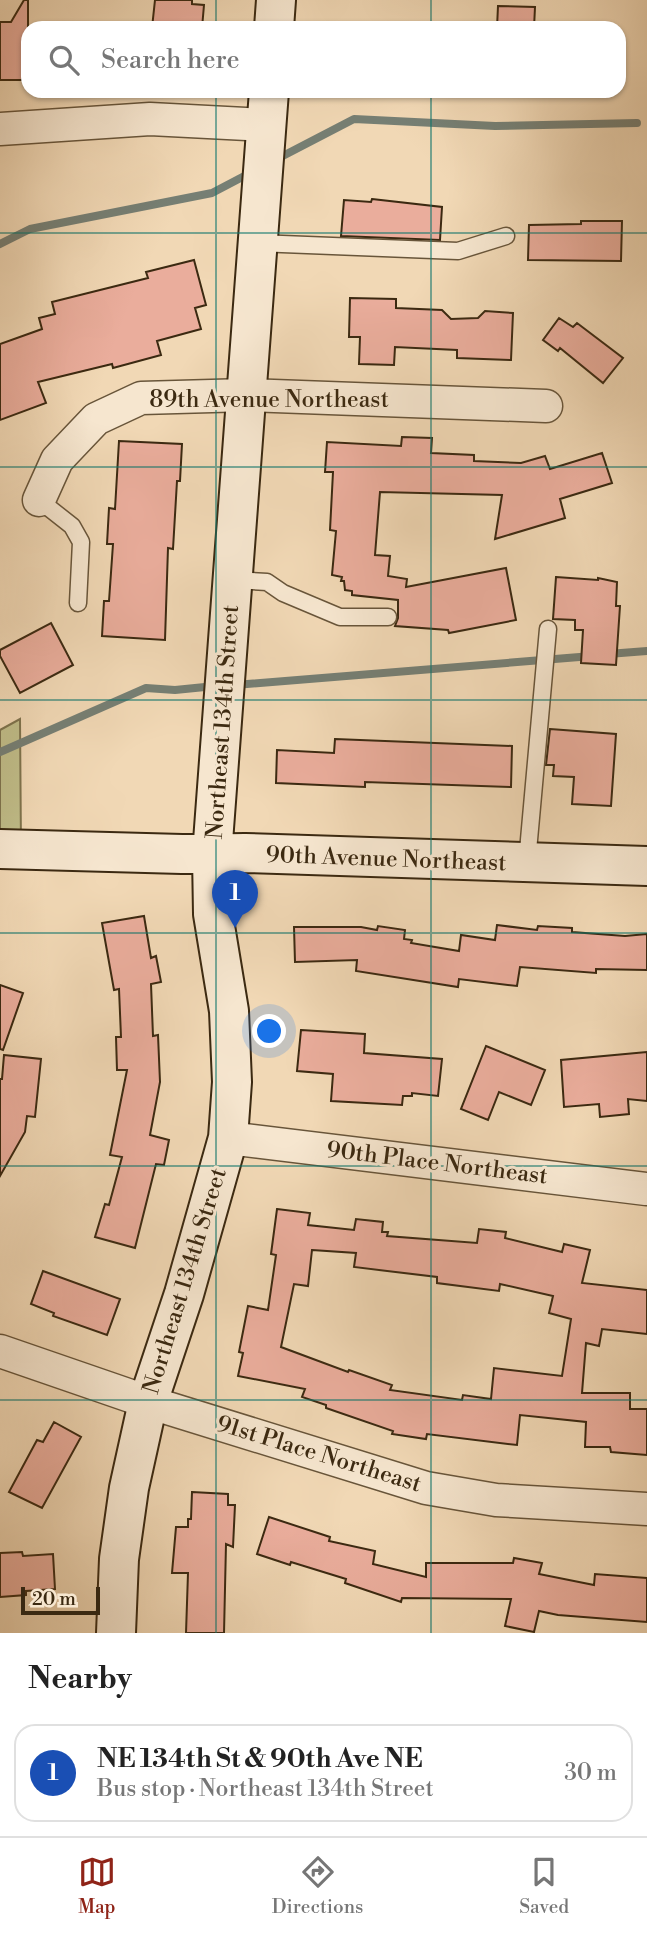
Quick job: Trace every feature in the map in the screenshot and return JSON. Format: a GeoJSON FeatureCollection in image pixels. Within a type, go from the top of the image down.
{"type":"FeatureCollection","features":[{"type":"Feature","properties":{"kind":"street"},"geometry":{"type":"LineString","coordinates":[[274,21],[276,0]]}},
{"type":"Feature","properties":{"kind":"street"},"geometry":{"type":"LineString","coordinates":[[0,129],[150,119],[267,119]]}},
{"type":"Feature","properties":{"kind":"street","name":"Northeast 134th Street"},"geometry":{"type":"LineString","coordinates":[[116,1633],[119,1559],[129,1488],[148,1402],[184,1294],[228,1138],[232,1082],[229,1011],[213,914],[212,855],[267,119]]}},
{"type":"Feature","properties":{"kind":"street","name":"89th Avenue Northeast"},"geometry":{"type":"LineString","coordinates":[[39,499],[57,460],[96,419],[141,398],[247,395],[546,406]]}},
{"type":"Feature","properties":{"kind":"street","name":"90th Avenue Northeast"},"geometry":{"type":"LineString","coordinates":[[0,849],[212,855],[246,853],[647,866]]}},
{"type":"Feature","properties":{"kind":"street","name":"90th Place Northeast"},"geometry":{"type":"LineString","coordinates":[[228,1138],[646,1189]]}},
{"type":"Feature","properties":{"kind":"street","name":"91st Place Northeast"},"geometry":{"type":"LineString","coordinates":[[0,1351],[148,1402],[426,1488],[496,1500],[647,1509]]}},
{"type":"Feature","properties":{"kind":"lane"},"geometry":{"type":"LineString","coordinates":[[257,243],[457,251],[506,236]]}},
{"type":"Feature","properties":{"kind":"lane"},"geometry":{"type":"LineString","coordinates":[[39,499],[72,526],[81,542],[78,603]]}},
{"type":"Feature","properties":{"kind":"lane"},"geometry":{"type":"LineString","coordinates":[[234,580],[267,582],[283,593],[340,617],[388,617]]}},
{"type":"Feature","properties":{"kind":"lane"},"geometry":{"type":"LineString","coordinates":[[527,864],[548,629]]}},
{"type":"Feature","properties":{"kind":"shaded area"},"geometry":{"type":"Polygon","coordinates":[[[20,719],[21,849],[0,849],[0,730],[20,719]]]}},
{"type":"Feature","properties":{"kind":"building"},"geometry":{"type":"Polygon","coordinates":[[[24,0],[28,0],[28,21],[21,21],[21,80],[0,80],[0,22],[11,22],[24,0]]]}},
{"type":"Feature","properties":{"kind":"building"},"geometry":{"type":"Polygon","coordinates":[[[155,0],[192,0],[192,4],[204,5],[203,21],[153,21],[155,0]]]}},
{"type":"Feature","properties":{"kind":"building"},"geometry":{"type":"Polygon","coordinates":[[[498,6],[535,7],[534,21],[497,21],[498,6]]]}},
{"type":"Feature","properties":{"kind":"building"},"geometry":{"type":"Polygon","coordinates":[[[372,199],[442,207],[440,240],[341,236],[344,200],[371,202],[372,199]]]}},
{"type":"Feature","properties":{"kind":"building"},"geometry":{"type":"Polygon","coordinates":[[[581,221],[622,221],[621,261],[528,260],[529,225],[581,224],[581,221]]]}},
{"type":"Feature","properties":{"kind":"building"},"geometry":{"type":"Polygon","coordinates":[[[194,260],[206,305],[195,308],[201,329],[157,341],[161,355],[113,368],[112,364],[38,382],[46,403],[0,420],[0,344],[42,329],[39,318],[55,314],[52,302],[148,278],[146,272],[194,260]]]}},
{"type":"Feature","properties":{"kind":"building"},"geometry":{"type":"Polygon","coordinates":[[[350,298],[396,299],[396,308],[442,310],[451,319],[478,318],[485,311],[513,313],[511,360],[457,358],[457,350],[395,347],[394,365],[359,364],[360,337],[349,337],[350,298]]]}},
{"type":"Feature","properties":{"kind":"building"},"geometry":{"type":"Polygon","coordinates":[[[559,318],[573,327],[577,323],[623,358],[603,383],[560,348],[558,351],[543,340],[559,318]]]}},
{"type":"Feature","properties":{"kind":"building"},"geometry":{"type":"Polygon","coordinates":[[[402,437],[432,438],[431,453],[474,455],[474,461],[521,463],[545,456],[550,469],[602,453],[612,483],[560,499],[565,518],[495,539],[502,495],[380,492],[375,555],[390,556],[388,576],[407,579],[406,587],[506,568],[516,620],[449,633],[448,630],[395,626],[398,600],[352,595],[352,591],[345,590],[342,577],[332,575],[336,531],[330,530],[333,472],[325,472],[327,442],[401,446],[402,437]]]}},
{"type":"Feature","properties":{"kind":"building"},"geometry":{"type":"Polygon","coordinates":[[[119,441],[182,444],[173,549],[168,548],[165,640],[102,636],[104,601],[109,601],[113,544],[107,544],[109,508],[115,509],[119,441]]]}},
{"type":"Feature","properties":{"kind":"building"},"geometry":{"type":"Polygon","coordinates":[[[556,577],[598,578],[617,582],[616,606],[620,606],[616,665],[581,663],[583,630],[575,630],[575,620],[553,619],[556,577]]]}},
{"type":"Feature","properties":{"kind":"building"},"geometry":{"type":"Polygon","coordinates":[[[51,623],[73,665],[20,693],[0,656],[0,650],[51,623]]]}},
{"type":"Feature","properties":{"kind":"building"},"geometry":{"type":"Polygon","coordinates":[[[550,729],[616,734],[611,806],[572,804],[574,777],[553,776],[554,765],[546,765],[550,729]]]}},
{"type":"Feature","properties":{"kind":"building"},"geometry":{"type":"Polygon","coordinates":[[[335,739],[512,746],[511,787],[365,782],[365,787],[276,783],[277,750],[334,753],[335,739]]]}},
{"type":"Feature","properties":{"kind":"building"},"geometry":{"type":"Polygon","coordinates":[[[144,916],[151,958],[156,956],[161,982],[151,984],[153,1036],[158,1035],[160,1082],[150,1135],[169,1140],[164,1165],[156,1164],[135,1248],[95,1237],[105,1204],[109,1205],[122,1157],[110,1155],[127,1070],[117,1070],[116,1037],[121,1037],[119,989],[114,990],[102,923],[144,916]]]}},
{"type":"Feature","properties":{"kind":"building"},"geometry":{"type":"Polygon","coordinates":[[[497,925],[537,930],[538,926],[572,928],[572,932],[625,936],[647,934],[647,970],[596,969],[596,973],[520,967],[517,986],[459,979],[458,987],[356,971],[357,960],[295,962],[294,927],[361,927],[377,930],[378,926],[405,930],[404,939],[412,940],[411,943],[459,951],[461,935],[495,940],[497,925]]]}},
{"type":"Feature","properties":{"kind":"building"},"geometry":{"type":"Polygon","coordinates":[[[0,985],[23,993],[3,1050],[0,1049],[0,985]]]}},
{"type":"Feature","properties":{"kind":"building"},"geometry":{"type":"Polygon","coordinates":[[[301,1030],[365,1034],[364,1053],[442,1059],[438,1096],[412,1093],[412,1096],[403,1096],[402,1105],[331,1101],[333,1074],[297,1071],[301,1030]]]}},
{"type":"Feature","properties":{"kind":"building"},"geometry":{"type":"Polygon","coordinates":[[[486,1046],[545,1070],[531,1105],[499,1092],[488,1120],[461,1109],[486,1046]]]}},
{"type":"Feature","properties":{"kind":"building"},"geometry":{"type":"Polygon","coordinates":[[[647,1052],[647,1101],[628,1099],[629,1114],[600,1117],[599,1104],[564,1107],[561,1060],[647,1052]]]}},
{"type":"Feature","properties":{"kind":"building"},"geometry":{"type":"Polygon","coordinates":[[[4,1055],[41,1059],[35,1117],[27,1116],[25,1132],[0,1176],[0,1079],[4,1055]]]}},
{"type":"Feature","properties":{"kind":"building"},"geometry":{"type":"Polygon","coordinates":[[[277,1209],[310,1213],[308,1225],[354,1230],[356,1219],[383,1222],[382,1232],[388,1232],[387,1236],[477,1243],[479,1229],[506,1232],[505,1238],[562,1252],[564,1244],[590,1250],[582,1283],[647,1290],[647,1334],[602,1329],[599,1346],[586,1343],[582,1393],[630,1393],[630,1409],[647,1409],[647,1455],[611,1452],[610,1447],[585,1447],[586,1422],[520,1415],[517,1445],[427,1434],[426,1439],[392,1434],[393,1431],[302,1397],[305,1389],[238,1376],[243,1353],[239,1352],[248,1306],[268,1310],[276,1255],[271,1254],[277,1209]],[[312,1250],[308,1286],[294,1284],[281,1347],[392,1385],[390,1390],[462,1400],[463,1395],[491,1399],[494,1368],[562,1376],[571,1319],[549,1313],[553,1296],[500,1284],[499,1291],[437,1283],[437,1277],[354,1267],[356,1253],[312,1250]]]}},
{"type":"Feature","properties":{"kind":"building"},"geometry":{"type":"Polygon","coordinates":[[[43,1271],[120,1299],[107,1335],[53,1316],[54,1313],[31,1304],[43,1271]]]}},
{"type":"Feature","properties":{"kind":"building"},"geometry":{"type":"Polygon","coordinates":[[[54,1422],[81,1437],[42,1508],[9,1492],[37,1440],[43,1442],[54,1422]]]}},
{"type":"Feature","properties":{"kind":"building"},"geometry":{"type":"Polygon","coordinates":[[[192,1492],[228,1494],[228,1505],[235,1505],[233,1547],[226,1544],[224,1633],[186,1633],[188,1573],[172,1573],[176,1527],[188,1527],[192,1492]]]}},
{"type":"Feature","properties":{"kind":"building"},"geometry":{"type":"Polygon","coordinates":[[[269,1517],[330,1537],[329,1541],[375,1551],[373,1564],[426,1577],[426,1563],[513,1563],[514,1558],[542,1563],[539,1574],[594,1585],[595,1574],[647,1578],[647,1622],[539,1611],[534,1632],[505,1626],[511,1599],[402,1598],[401,1602],[345,1583],[346,1579],[257,1554],[269,1517]]]}},
{"type":"Feature","properties":{"kind":"building"},"geometry":{"type":"Polygon","coordinates":[[[22,1552],[23,1556],[53,1554],[55,1589],[26,1591],[26,1595],[0,1597],[0,1553],[22,1552]]]}},
{"type":"Feature","properties":{"kind":"waterway"},"geometry":{"type":"LineString","coordinates":[[275,160],[354,119],[495,126],[637,123]]}},
{"type":"Feature","properties":{"kind":"waterway"},"geometry":{"type":"LineString","coordinates":[[0,244],[30,229],[212,193],[252,172]]}},
{"type":"Feature","properties":{"kind":"waterway"},"geometry":{"type":"LineString","coordinates":[[608,654],[647,651]]}},
{"type":"Feature","properties":{"kind":"waterway"},"geometry":{"type":"LineString","coordinates":[[235,685],[592,656]]}},
{"type":"Feature","properties":{"kind":"waterway"},"geometry":{"type":"LineString","coordinates":[[0,752],[146,688],[175,690],[215,686]]}},
{"type":"Feature","properties":{"kind":"place","name":"NE 134th St & 90th Ave NE"},"geometry":{"type":"Point","coordinates":[235,928]}}]}
